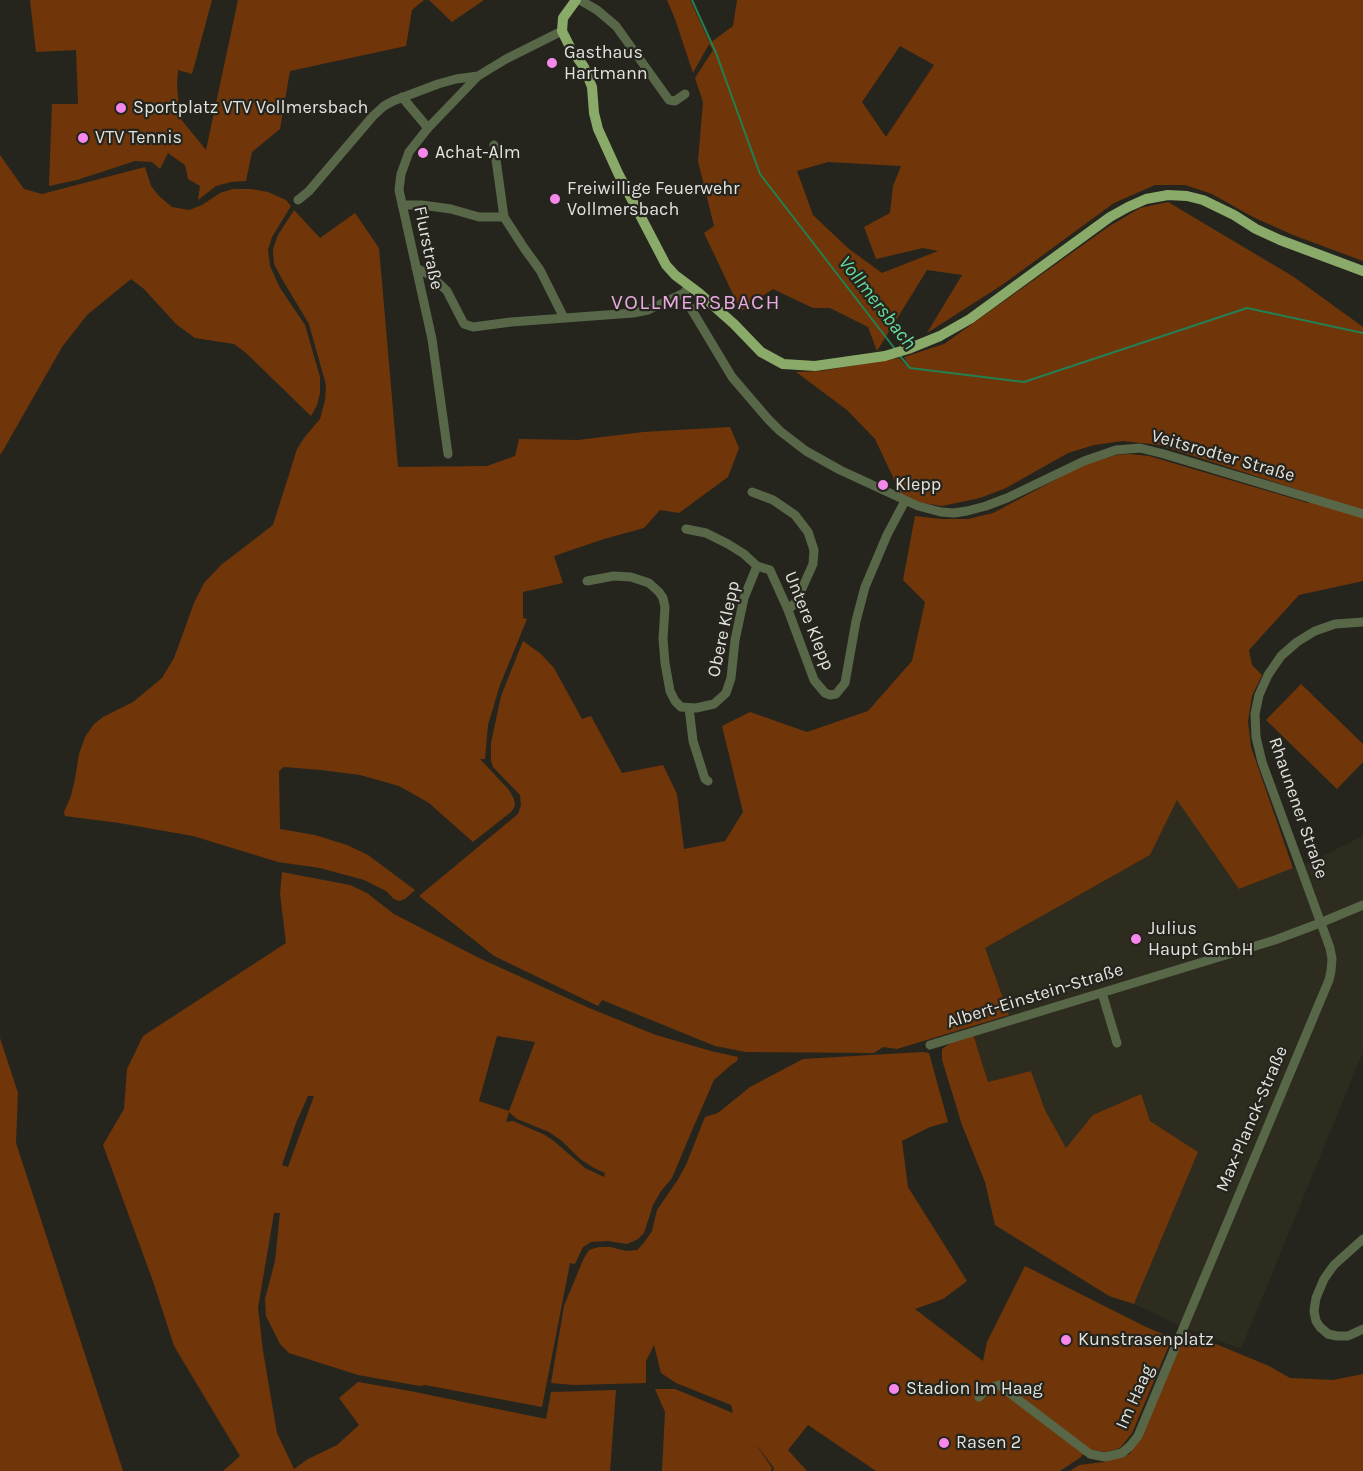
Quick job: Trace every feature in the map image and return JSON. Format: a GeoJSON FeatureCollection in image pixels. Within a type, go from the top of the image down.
{"type":"FeatureCollection","features":[{"type":"Feature","properties":{"kind":"main road"},"geometry":{"type":"LineString","coordinates":[[578,0],[563,18],[562,31],[584,67],[592,87],[598,129],[666,265],[687,289],[734,324],[761,352],[783,364],[815,366],[885,356],[940,336],[970,318],[1110,217],[1146,199],[1168,195],[1186,196],[1214,204],[1256,229],[1280,240],[1363,271]]}},
{"type":"Feature","properties":{"kind":"street"},"geometry":{"type":"LineString","coordinates":[[578,0],[597,10],[616,26],[669,100],[675,101],[685,94]]}},
{"type":"Feature","properties":{"kind":"street"},"geometry":{"type":"LineString","coordinates":[[298,200],[309,191],[384,106],[438,84],[478,76],[506,58],[562,31]]}},
{"type":"Feature","properties":{"kind":"street","name":"Flurstraße"},"geometry":{"type":"LineString","coordinates":[[448,454],[432,339],[399,190],[401,174],[409,152],[428,128],[478,76]]}},
{"type":"Feature","properties":{"kind":"street"},"geometry":{"type":"LineString","coordinates":[[402,97],[428,128]]}},
{"type":"Feature","properties":{"kind":"street"},"geometry":{"type":"LineString","coordinates":[[494,145],[504,217],[540,270],[564,318]]}},
{"type":"Feature","properties":{"kind":"street"},"geometry":{"type":"LineString","coordinates":[[402,205],[451,209],[479,217],[504,217]]}},
{"type":"Feature","properties":{"kind":"street"},"geometry":{"type":"LineString","coordinates":[[416,268],[430,275],[447,291],[464,324],[473,327],[633,313],[648,310],[687,289]]}},
{"type":"Feature","properties":{"kind":"street","name":"Veitsrodter Straße"},"geometry":{"type":"LineString","coordinates":[[687,289],[687,302],[732,376],[780,431],[806,451],[918,507],[940,512],[967,511],[986,506],[1084,461],[1116,450],[1140,448],[1363,514]]}},
{"type":"Feature","properties":{"kind":"street"},"geometry":{"type":"LineString","coordinates":[[752,492],[773,500],[795,514],[808,532],[814,550],[813,564],[796,602],[788,610]]}},
{"type":"Feature","properties":{"kind":"street","name":"Untere Klepp"},"geometry":{"type":"LineString","coordinates":[[686,529],[706,533],[744,554],[757,566],[770,570],[788,610],[814,680],[825,693],[830,695],[836,694],[845,683],[865,587],[887,535],[905,501]]}},
{"type":"Feature","properties":{"kind":"street","name":"Obere Klepp"},"geometry":{"type":"LineString","coordinates":[[689,708],[714,704],[726,693],[731,678],[735,640],[744,598],[757,566]]}},
{"type":"Feature","properties":{"kind":"street"},"geometry":{"type":"LineString","coordinates":[[587,580],[604,577],[631,577],[649,583],[660,592],[665,607],[664,663],[670,691],[681,707],[689,708],[693,741],[708,781]]}},
{"type":"Feature","properties":{"kind":"street","name":"Rhaunener Straße"},"geometry":{"type":"LineString","coordinates":[[1320,923],[1262,762],[1256,737],[1255,714],[1259,695],[1268,675],[1281,656],[1297,642],[1315,631],[1335,624],[1363,622]]}},
{"type":"Feature","properties":{"kind":"street","name":"Albert-Einstein-Straße"},"geometry":{"type":"LineString","coordinates":[[930,1045],[1264,943],[1363,905]]}},
{"type":"Feature","properties":{"kind":"street","name":"Max-Planck-Straße"},"geometry":{"type":"LineString","coordinates":[[1183,1327],[1329,980],[1332,959],[1320,923]]}},
{"type":"Feature","properties":{"kind":"street"},"geometry":{"type":"LineString","coordinates":[[1102,993],[1117,1043]]}},
{"type":"Feature","properties":{"kind":"street"},"geometry":{"type":"LineString","coordinates":[[1363,1239],[1334,1265],[1324,1279],[1316,1298],[1314,1311],[1316,1321],[1328,1334],[1348,1336],[1363,1329]]}},
{"type":"Feature","properties":{"kind":"street","name":"Im Haag"},"geometry":{"type":"LineString","coordinates":[[979,1397],[987,1389],[999,1385],[1090,1454],[1106,1457],[1122,1454],[1138,1436],[1183,1327]]}},
{"type":"Feature","properties":{"kind":"shaded area"},"geometry":{"type":"Polygon","coordinates":[[[30,0],[212,0],[192,74],[178,70],[177,86],[180,118],[206,150],[238,0],[424,0],[412,10],[406,46],[290,71],[280,129],[252,152],[246,181],[216,186],[198,200],[200,186],[188,179],[185,165],[168,153],[160,169],[152,162],[135,161],[77,180],[49,186],[52,104],[78,104],[76,50],[36,52],[30,0]]]}},
{"type":"Feature","properties":{"kind":"shaded area"},"geometry":{"type":"Polygon","coordinates":[[[429,0],[484,0],[452,22],[429,0]]]}},
{"type":"Feature","properties":{"kind":"shaded area"},"geometry":{"type":"Polygon","coordinates":[[[667,0],[690,0],[710,43],[733,26],[737,0],[1363,0],[1363,261],[1293,235],[1253,217],[1212,194],[1185,185],[1155,185],[1114,203],[1002,285],[927,333],[962,275],[927,270],[877,351],[868,327],[830,308],[813,308],[773,289],[741,311],[704,233],[714,226],[698,161],[703,102],[695,78],[713,50],[709,44],[693,73],[667,0]],[[900,46],[862,102],[886,137],[934,65],[900,46]],[[828,162],[797,171],[813,215],[849,249],[882,273],[938,251],[923,248],[876,259],[864,227],[890,213],[893,186],[901,166],[828,162]]]}},
{"type":"Feature","properties":{"kind":"shaded area"},"geometry":{"type":"Polygon","coordinates":[[[0,155],[24,189],[42,194],[145,167],[151,186],[172,207],[189,210],[202,205],[220,193],[233,189],[268,192],[286,200],[291,206],[272,237],[268,250],[270,266],[280,288],[305,325],[320,377],[320,393],[311,416],[246,353],[234,344],[195,338],[176,324],[144,289],[131,279],[87,315],[62,347],[0,454],[0,155]]]}},
{"type":"Feature","properties":{"kind":"shaded area"},"geometry":{"type":"Polygon","coordinates":[[[1168,202],[1294,277],[1363,327],[1363,581],[1299,595],[1249,650],[1252,665],[1262,675],[1252,696],[1248,721],[1251,747],[1293,868],[1239,889],[1177,800],[1150,855],[985,948],[1009,1015],[897,1049],[883,1047],[874,1053],[746,1052],[715,1046],[602,1000],[598,1006],[494,956],[419,896],[518,814],[521,805],[520,795],[493,767],[491,743],[501,696],[523,641],[541,654],[554,668],[582,719],[591,716],[622,773],[663,765],[677,794],[684,849],[725,841],[743,812],[722,726],[750,712],[807,732],[868,711],[912,661],[925,602],[903,580],[915,516],[968,519],[993,513],[1085,464],[1129,454],[1149,456],[1308,503],[1318,496],[1159,445],[1123,441],[1094,445],[1068,453],[1006,488],[980,498],[942,506],[922,503],[901,494],[875,439],[847,410],[796,372],[821,371],[899,358],[909,368],[904,357],[944,344],[1108,227],[1140,208],[1168,202]]]}},
{"type":"Feature","properties":{"kind":"shaded area"},"geometry":{"type":"Polygon","coordinates":[[[294,210],[320,238],[355,213],[379,248],[398,467],[487,466],[515,456],[519,439],[578,440],[643,432],[730,427],[739,448],[728,477],[679,513],[660,510],[644,528],[554,556],[563,583],[523,592],[523,618],[527,619],[500,685],[488,725],[485,759],[480,759],[509,790],[515,806],[511,812],[473,842],[429,803],[399,786],[360,775],[321,770],[284,767],[279,771],[280,829],[315,835],[347,845],[368,855],[415,890],[399,901],[386,891],[364,880],[320,868],[278,862],[193,836],[65,816],[64,812],[71,796],[79,754],[85,737],[94,724],[103,717],[133,702],[162,678],[174,658],[194,603],[204,583],[221,565],[273,525],[297,449],[320,419],[326,385],[309,324],[274,264],[273,249],[278,235],[294,210]]]}},
{"type":"Feature","properties":{"kind":"shaded area"},"geometry":{"type":"Polygon","coordinates":[[[1301,684],[1363,744],[1363,762],[1337,789],[1266,720],[1301,684]]]}},
{"type":"Feature","properties":{"kind":"shaded area"},"geometry":{"type":"Polygon","coordinates":[[[1177,800],[1240,889],[1305,865],[1363,836],[1363,1052],[1241,1349],[1183,1327],[1134,1304],[1198,1152],[1150,1121],[1093,1115],[1066,1149],[1045,1110],[1031,1071],[988,1082],[973,1034],[1009,1015],[984,948],[1150,855],[1177,800]]]}},
{"type":"Feature","properties":{"kind":"shaded area"},"geometry":{"type":"Polygon","coordinates":[[[282,872],[350,885],[367,893],[394,914],[479,958],[589,1008],[656,1035],[738,1057],[737,1061],[714,1080],[672,1178],[653,1205],[644,1233],[627,1244],[608,1241],[591,1242],[583,1247],[575,1264],[570,1263],[542,1407],[358,1375],[289,1353],[280,1344],[266,1316],[265,1299],[275,1261],[280,1213],[274,1213],[258,1308],[277,1433],[294,1469],[308,1459],[337,1445],[359,1425],[339,1398],[358,1382],[546,1419],[551,1392],[616,1390],[610,1471],[223,1471],[240,1456],[174,1346],[103,1145],[124,1109],[127,1069],[143,1036],[286,943],[280,894],[282,872]],[[497,1036],[479,1101],[509,1111],[535,1042],[497,1036]],[[308,1096],[282,1165],[288,1167],[314,1096],[308,1096]],[[509,1112],[506,1122],[513,1121],[545,1135],[585,1168],[604,1177],[605,1173],[580,1159],[549,1132],[517,1119],[509,1112]]]}},
{"type":"Feature","properties":{"kind":"shaded area"},"geometry":{"type":"Polygon","coordinates":[[[973,1034],[988,1082],[1031,1071],[1045,1110],[1066,1148],[1093,1115],[1141,1094],[1150,1121],[1198,1152],[1134,1304],[1109,1296],[995,1225],[985,1182],[962,1125],[942,1060],[942,1049],[952,1042],[973,1034]]]}},
{"type":"Feature","properties":{"kind":"shaded area"},"geometry":{"type":"Polygon","coordinates":[[[0,1038],[18,1093],[16,1143],[123,1471],[0,1471],[0,1038]]]}},
{"type":"Feature","properties":{"kind":"shaded area"},"geometry":{"type":"Polygon","coordinates":[[[929,1053],[948,1122],[930,1127],[902,1141],[908,1187],[967,1281],[943,1299],[915,1309],[983,1361],[987,1342],[1025,1266],[1172,1338],[1132,1433],[1120,1448],[1106,1452],[1087,1449],[1081,1457],[1060,1471],[876,1471],[808,1425],[788,1450],[807,1471],[773,1471],[774,1468],[755,1443],[772,1468],[771,1471],[662,1471],[665,1412],[655,1389],[675,1389],[733,1413],[731,1405],[676,1383],[661,1373],[654,1345],[646,1361],[646,1383],[574,1385],[551,1383],[564,1306],[583,1260],[589,1250],[599,1247],[626,1251],[637,1250],[643,1244],[652,1231],[657,1210],[686,1165],[705,1117],[718,1113],[750,1087],[803,1059],[929,1053]]]}},
{"type":"Feature","properties":{"kind":"shaded area"},"geometry":{"type":"Polygon","coordinates":[[[1187,1332],[1269,1366],[1290,1378],[1333,1380],[1363,1374],[1363,1471],[1070,1471],[1079,1465],[1104,1462],[1130,1454],[1187,1332]]]}},
{"type":"Feature","properties":{"kind":"waterway","name":"Vollmersbach"},"geometry":{"type":"LineString","coordinates":[[692,0],[716,53],[760,174],[895,349]]}},
{"type":"Feature","properties":{"kind":"waterway","name":"Vollmersbach"},"geometry":{"type":"LineString","coordinates":[[900,356],[910,368],[1024,382],[1247,308],[1363,333]]}},
{"type":"Feature","properties":{"kind":"place","name":"Gasthaus Hartmann"},"geometry":{"type":"Point","coordinates":[552,63]}},
{"type":"Feature","properties":{"kind":"place","name":"Sportplatz VTV Vollmersbach"},"geometry":{"type":"Point","coordinates":[121,108]}},
{"type":"Feature","properties":{"kind":"place","name":"VTV Tennis"},"geometry":{"type":"Point","coordinates":[83,138]}},
{"type":"Feature","properties":{"kind":"place","name":"Achat-Alm"},"geometry":{"type":"Point","coordinates":[423,153]}},
{"type":"Feature","properties":{"kind":"place","name":"Freiwillige Feuerwehr Vollmersbach"},"geometry":{"type":"Point","coordinates":[555,199]}},
{"type":"Feature","properties":{"kind":"place","name":"Klepp"},"geometry":{"type":"Point","coordinates":[883,485]}},
{"type":"Feature","properties":{"kind":"place","name":"Julius Haupt GmbH"},"geometry":{"type":"Point","coordinates":[1136,939]}},
{"type":"Feature","properties":{"kind":"place","name":"Kunstrasenplatz"},"geometry":{"type":"Point","coordinates":[1066,1340]}},
{"type":"Feature","properties":{"kind":"place","name":"Stadion Im Haag"},"geometry":{"type":"Point","coordinates":[894,1389]}},
{"type":"Feature","properties":{"kind":"place","name":"Rasen 2"},"geometry":{"type":"Point","coordinates":[944,1443]}},
{"type":"Feature","properties":{"kind":"district","name":"VOLLMERSBACH"},"geometry":{"type":"Point","coordinates":[696,303]}}]}
